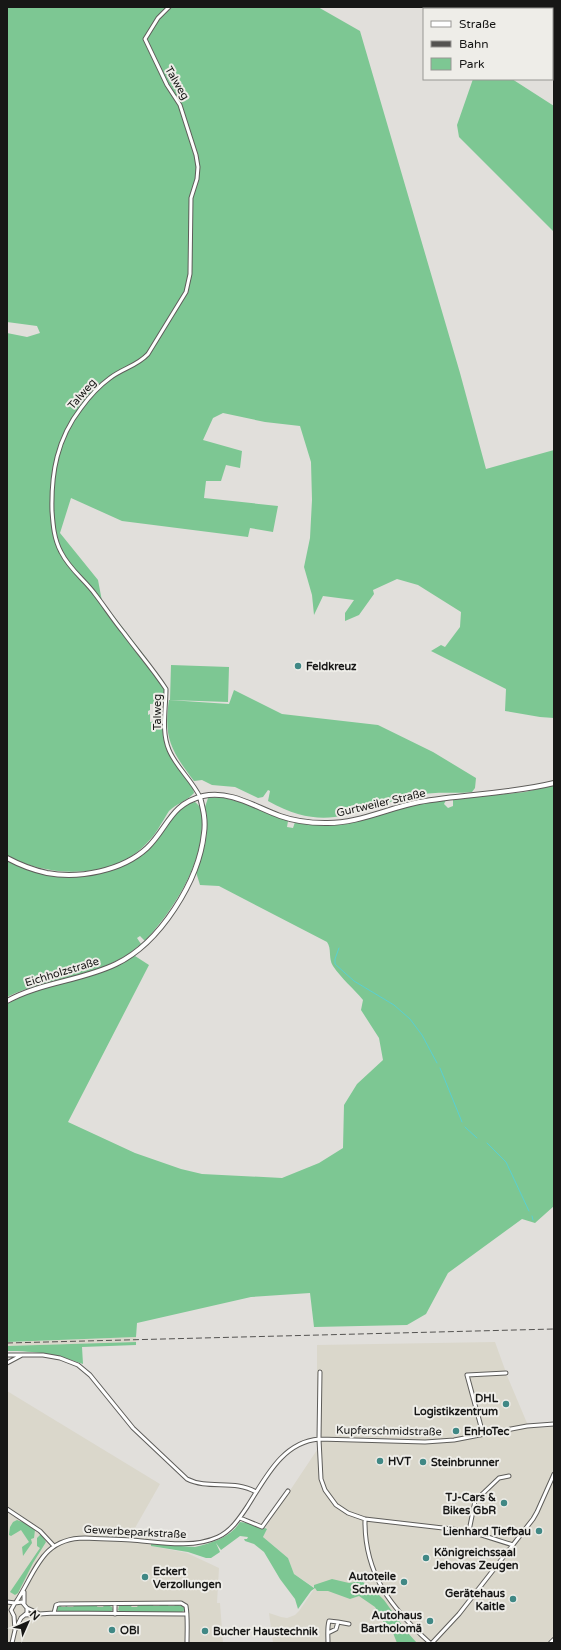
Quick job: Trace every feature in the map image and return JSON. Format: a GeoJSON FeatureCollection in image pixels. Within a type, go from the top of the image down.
{"type":"FeatureCollection","features":[{"type":"Feature","properties":{"kind":"main road","name":"Gurtweiler Straße"},"geometry":{"type":"LineString","coordinates":[[7,858],[33,869],[48,873],[83,874],[100,871],[137,855],[147,848],[173,813],[187,802],[200,797],[216,794],[239,798],[292,820],[326,824],[354,819],[421,802],[524,789],[554,783]]}},
{"type":"Feature","properties":{"kind":"main road","name":"Eichholzstraße"},"geometry":{"type":"LineString","coordinates":[[7,1001],[30,989],[83,977],[115,964],[135,953],[154,936],[182,896],[198,861],[205,831],[200,797]]}},
{"type":"Feature","properties":{"kind":"main road"},"geometry":{"type":"LineString","coordinates":[[551,1643],[554,1640]]}},
{"type":"Feature","properties":{"kind":"street","name":"Talweg"},"geometry":{"type":"LineString","coordinates":[[169,7],[158,18],[145,39],[167,85],[180,105],[196,155],[198,167],[197,179],[191,198],[190,274],[186,292],[148,354],[140,362],[110,377],[100,386],[76,415],[64,436],[56,457],[52,481],[53,529],[60,551],[73,571],[94,592],[166,688],[164,718],[169,751],[194,785],[200,797]]}},
{"type":"Feature","properties":{"kind":"street"},"geometry":{"type":"LineString","coordinates":[[7,1355],[60,1358],[78,1365],[90,1375],[133,1428],[187,1479],[196,1484],[233,1485],[247,1488],[256,1492]]}},
{"type":"Feature","properties":{"kind":"street"},"geometry":{"type":"LineString","coordinates":[[7,1363],[22,1355]]}},
{"type":"Feature","properties":{"kind":"street"},"geometry":{"type":"LineString","coordinates":[[320,1372],[320,1474],[325,1490],[336,1505],[348,1513],[366,1519],[469,1530],[513,1545]]}},
{"type":"Feature","properties":{"kind":"street"},"geometry":{"type":"LineString","coordinates":[[483,1434],[467,1375],[506,1373]]}},
{"type":"Feature","properties":{"kind":"street","name":"Kupferschmidstraße"},"geometry":{"type":"LineString","coordinates":[[295,1446],[308,1440],[319,1439],[425,1442],[454,1440],[527,1426],[554,1424]]}},
{"type":"Feature","properties":{"kind":"street","name":"Gewerbeparkstraße"},"geometry":{"type":"LineString","coordinates":[[11,1610],[24,1592],[38,1563],[47,1551],[54,1546],[69,1540],[77,1538],[182,1544],[202,1542],[225,1533],[240,1518],[256,1492],[281,1457],[295,1446]]}},
{"type":"Feature","properties":{"kind":"street"},"geometry":{"type":"LineString","coordinates":[[366,1519],[365,1536],[369,1556],[382,1587],[393,1606],[409,1624],[431,1643],[459,1614],[513,1545],[537,1512],[554,1474]]}},
{"type":"Feature","properties":{"kind":"street"},"geometry":{"type":"LineString","coordinates":[[469,1530],[475,1501],[499,1478],[509,1476]]}},
{"type":"Feature","properties":{"kind":"street"},"geometry":{"type":"LineString","coordinates":[[240,1518],[262,1527],[288,1491]]}},
{"type":"Feature","properties":{"kind":"street"},"geometry":{"type":"LineString","coordinates":[[7,1510],[40,1531],[54,1546]]}},
{"type":"Feature","properties":{"kind":"street","name":"Gewerbeparkstraße"},"geometry":{"type":"LineString","coordinates":[[24,1592],[24,1604]]}},
{"type":"Feature","properties":{"kind":"street"},"geometry":{"type":"LineString","coordinates":[[7,1602],[24,1604],[27,1608],[38,1613]]}},
{"type":"Feature","properties":{"kind":"street"},"geometry":{"type":"LineString","coordinates":[[54,1613],[56,1605],[59,1604],[184,1604],[186,1606],[187,1614],[187,1643]]}},
{"type":"Feature","properties":{"kind":"street"},"geometry":{"type":"LineString","coordinates":[[115,1604],[115,1614]]}},
{"type":"Feature","properties":{"kind":"street"},"geometry":{"type":"LineString","coordinates":[[7,1606],[14,1616],[15,1630]]}},
{"type":"Feature","properties":{"kind":"street"},"geometry":{"type":"LineString","coordinates":[[25,1615],[27,1608]]}},
{"type":"Feature","properties":{"kind":"street"},"geometry":{"type":"LineString","coordinates":[[12,1643],[15,1630],[21,1618],[25,1615],[38,1613],[187,1614]]}},
{"type":"Feature","properties":{"kind":"street"},"geometry":{"type":"LineString","coordinates":[[14,1616],[21,1618]]}},
{"type":"Feature","properties":{"kind":"street"},"geometry":{"type":"LineString","coordinates":[[328,1643],[329,1621],[349,1624]]}},
{"type":"Feature","properties":{"kind":"street"},"geometry":{"type":"LineString","coordinates":[[328,1633],[336,1629],[338,1622]]}},
{"type":"Feature","properties":{"kind":"shaded area"},"geometry":{"type":"Polygon","coordinates":[[[136,1337],[136,1342],[7,1346],[7,1342],[136,1337]]]}},
{"type":"Feature","properties":{"kind":"shaded area"},"geometry":{"type":"Polygon","coordinates":[[[495,1342],[527,1423],[534,1428],[554,1427],[554,1636],[548,1643],[273,1643],[269,1613],[287,1618],[295,1615],[315,1588],[294,1574],[288,1558],[263,1537],[267,1529],[265,1528],[317,1450],[317,1345],[495,1342]]]}},
{"type":"Feature","properties":{"kind":"shaded area"},"geometry":{"type":"Polygon","coordinates":[[[7,1391],[160,1484],[131,1535],[151,1537],[151,1546],[187,1553],[219,1568],[217,1603],[220,1603],[223,1643],[7,1643],[7,1391]]]}},
{"type":"Feature","properties":{"kind":"green space"},"geometry":{"type":"Polygon","coordinates":[[[7,7],[318,7],[360,31],[460,373],[486,469],[554,450],[554,718],[505,711],[506,689],[431,651],[441,645],[445,647],[460,627],[461,612],[418,585],[397,579],[373,590],[374,594],[359,615],[345,621],[345,613],[354,600],[323,596],[314,615],[312,595],[304,567],[310,538],[312,500],[311,462],[300,426],[265,422],[223,413],[213,418],[203,440],[242,451],[240,468],[226,465],[221,481],[206,481],[204,498],[278,506],[273,532],[250,528],[248,537],[122,521],[71,498],[60,533],[98,580],[102,601],[147,659],[144,661],[164,689],[164,703],[150,704],[148,715],[150,714],[150,722],[159,721],[160,724],[163,725],[168,751],[192,784],[194,793],[169,811],[156,833],[144,846],[130,857],[114,865],[96,870],[78,872],[59,871],[40,868],[7,856],[7,333],[27,337],[40,333],[37,326],[7,322],[7,7]]]}},
{"type":"Feature","properties":{"kind":"green space"},"geometry":{"type":"Polygon","coordinates":[[[473,80],[514,80],[554,106],[554,232],[459,137],[457,125],[473,80]]]}},
{"type":"Feature","properties":{"kind":"green space"},"geometry":{"type":"Polygon","coordinates":[[[171,665],[229,667],[228,702],[170,700],[171,665]]]}},
{"type":"Feature","properties":{"kind":"green space"},"geometry":{"type":"Polygon","coordinates":[[[234,690],[282,714],[378,725],[433,752],[476,778],[475,788],[472,792],[432,793],[418,795],[344,816],[327,818],[309,817],[290,811],[268,801],[270,791],[268,790],[263,797],[258,798],[235,787],[212,785],[202,780],[194,781],[175,753],[168,735],[167,713],[169,700],[229,704],[234,690]]]}},
{"type":"Feature","properties":{"kind":"green space"},"geometry":{"type":"Polygon","coordinates":[[[554,785],[554,1206],[535,1223],[522,1219],[448,1273],[426,1314],[407,1325],[314,1327],[310,1293],[251,1297],[137,1323],[136,1337],[7,1342],[7,1004],[31,991],[83,978],[113,967],[135,956],[149,965],[68,1122],[135,1153],[181,1169],[202,1174],[282,1178],[319,1163],[343,1148],[344,1105],[357,1084],[383,1060],[379,1038],[361,1010],[363,1000],[333,966],[327,942],[219,886],[200,885],[196,872],[205,845],[207,816],[205,807],[208,798],[226,798],[237,801],[288,821],[287,827],[293,828],[295,822],[327,826],[346,824],[421,803],[446,800],[444,804],[448,808],[453,806],[453,799],[525,792],[554,785]]]}},
{"type":"Feature","properties":{"kind":"green space"},"geometry":{"type":"Polygon","coordinates":[[[195,802],[202,813],[202,821],[201,838],[192,870],[176,901],[156,929],[145,941],[140,936],[137,938],[141,944],[110,964],[24,990],[7,997],[7,860],[33,871],[48,875],[68,876],[101,873],[138,857],[181,808],[189,803],[195,802]]]}},
{"type":"Feature","properties":{"kind":"green space"},"geometry":{"type":"Polygon","coordinates":[[[136,1342],[136,1345],[82,1347],[83,1364],[46,1354],[7,1351],[7,1346],[136,1342]]]}},
{"type":"Feature","properties":{"kind":"green space"},"geometry":{"type":"Polygon","coordinates":[[[17,1520],[25,1523],[35,1530],[34,1538],[31,1539],[32,1543],[23,1556],[22,1547],[29,1542],[21,1530],[11,1536],[9,1535],[10,1527],[13,1522],[17,1520]]]}},
{"type":"Feature","properties":{"kind":"green space"},"geometry":{"type":"Polygon","coordinates":[[[240,1522],[248,1523],[262,1529],[267,1529],[263,1537],[288,1558],[294,1574],[314,1588],[314,1585],[332,1579],[349,1583],[361,1581],[371,1587],[384,1600],[407,1632],[417,1643],[397,1643],[393,1633],[388,1630],[375,1607],[359,1596],[350,1599],[328,1591],[317,1591],[315,1588],[311,1591],[298,1609],[295,1599],[280,1579],[264,1552],[254,1544],[245,1541],[244,1539],[247,1539],[248,1537],[240,1536],[221,1550],[216,1543],[220,1552],[211,1558],[206,1558],[188,1552],[151,1546],[151,1544],[195,1547],[220,1539],[232,1532],[240,1522]]]}},
{"type":"Feature","properties":{"kind":"green space"},"geometry":{"type":"Polygon","coordinates":[[[42,1535],[46,1542],[33,1563],[18,1593],[15,1595],[10,1592],[40,1548],[37,1546],[37,1538],[42,1535]]]}},
{"type":"Feature","properties":{"kind":"green space"},"geometry":{"type":"Polygon","coordinates":[[[98,1604],[97,1607],[103,1607],[105,1604],[112,1607],[113,1610],[107,1613],[58,1612],[57,1610],[57,1607],[62,1605],[61,1607],[68,1605],[67,1607],[73,1607],[75,1605],[98,1604]]]}},
{"type":"Feature","properties":{"kind":"green space"},"geometry":{"type":"Polygon","coordinates":[[[123,1604],[133,1604],[131,1607],[137,1607],[139,1604],[154,1604],[153,1606],[159,1606],[161,1604],[169,1604],[168,1606],[174,1606],[176,1604],[184,1607],[185,1610],[180,1613],[123,1613],[118,1610],[119,1606],[123,1604]]]}},
{"type":"Feature","properties":{"kind":"waterway"},"geometry":{"type":"LineString","coordinates":[[339,948],[335,959],[335,964],[354,981],[394,1005],[410,1019],[422,1035],[437,1063]]}},
{"type":"Feature","properties":{"kind":"waterway"},"geometry":{"type":"LineString","coordinates":[[440,1068],[462,1122]]}},
{"type":"Feature","properties":{"kind":"waterway"},"geometry":{"type":"LineString","coordinates":[[465,1127],[477,1138]]}},
{"type":"Feature","properties":{"kind":"waterway"},"geometry":{"type":"LineString","coordinates":[[487,1143],[506,1162],[529,1211]]}},
{"type":"Feature","properties":{"kind":"waterway"},"geometry":{"type":"LineString","coordinates":[[532,1216],[533,1220]]}},
{"type":"Feature","properties":{"kind":"railway"},"geometry":{"type":"LineString","coordinates":[[7,1343],[554,1329]]}},
{"type":"Feature","properties":{"kind":"place","name":"Feldkreuz"},"geometry":{"type":"Point","coordinates":[298,666]}},
{"type":"Feature","properties":{"kind":"place","name":"DHL Logistikzentrum"},"geometry":{"type":"Point","coordinates":[506,1404]}},
{"type":"Feature","properties":{"kind":"place","name":"EnHoTec"},"geometry":{"type":"Point","coordinates":[456,1431]}},
{"type":"Feature","properties":{"kind":"place","name":"HVT"},"geometry":{"type":"Point","coordinates":[380,1461]}},
{"type":"Feature","properties":{"kind":"place","name":"Steinbrunner"},"geometry":{"type":"Point","coordinates":[423,1462]}},
{"type":"Feature","properties":{"kind":"place","name":"TJ-Cars & Bikes GbR"},"geometry":{"type":"Point","coordinates":[504,1503]}},
{"type":"Feature","properties":{"kind":"place","name":"Lienhard Tiefbau"},"geometry":{"type":"Point","coordinates":[539,1531]}},
{"type":"Feature","properties":{"kind":"place","name":"Königreichssaal Jehovas Zeugen"},"geometry":{"type":"Point","coordinates":[426,1558]}},
{"type":"Feature","properties":{"kind":"place","name":"Eckert Verzollungen"},"geometry":{"type":"Point","coordinates":[145,1577]}},
{"type":"Feature","properties":{"kind":"place","name":"Autoteile Schwarz"},"geometry":{"type":"Point","coordinates":[404,1582]}},
{"type":"Feature","properties":{"kind":"place","name":"Gerätehaus Kaitle"},"geometry":{"type":"Point","coordinates":[513,1599]}},
{"type":"Feature","properties":{"kind":"place","name":"Autohaus Bartholomä"},"geometry":{"type":"Point","coordinates":[430,1621]}},
{"type":"Feature","properties":{"kind":"place","name":"OBI"},"geometry":{"type":"Point","coordinates":[112,1630]}},
{"type":"Feature","properties":{"kind":"place","name":"Bucher Haustechnik"},"geometry":{"type":"Point","coordinates":[205,1631]}}]}
